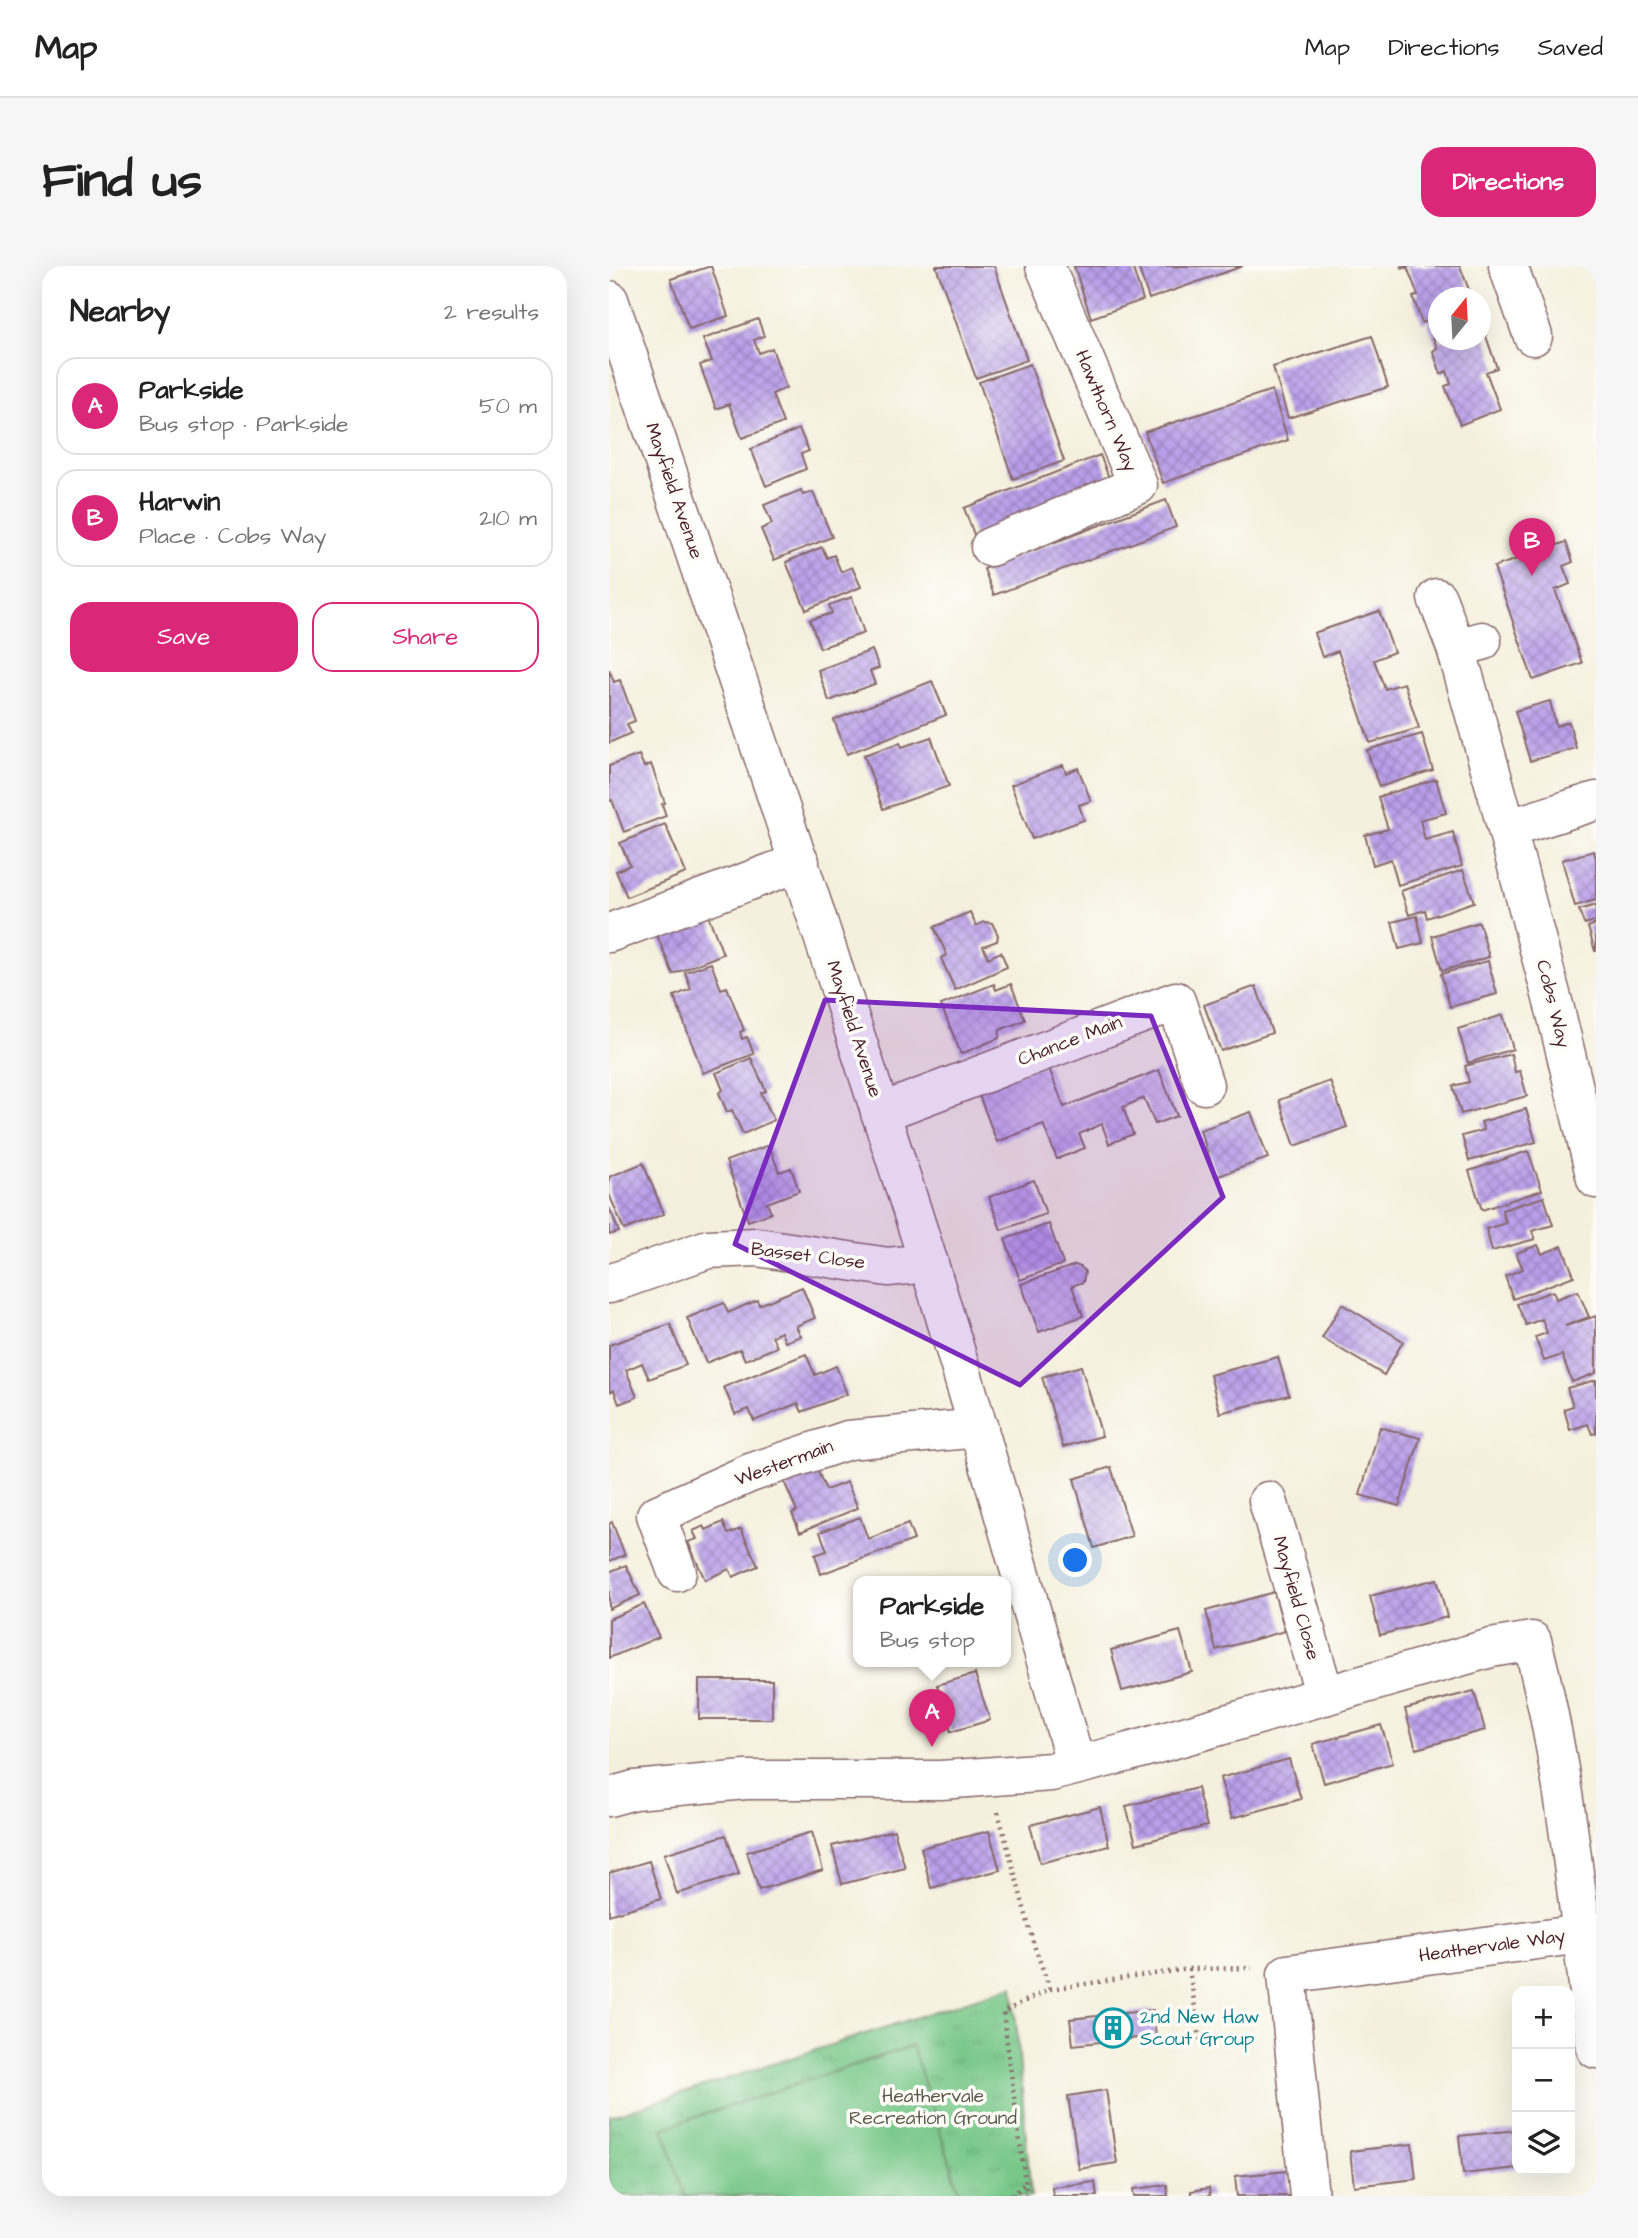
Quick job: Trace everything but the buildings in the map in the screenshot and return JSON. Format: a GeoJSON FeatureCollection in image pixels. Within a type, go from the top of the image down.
{"type":"FeatureCollection","features":[{"type":"Feature","properties":{"kind":"street","name":"Hawthorn Way"},"geometry":{"type":"LineString","coordinates":[[991,547],[1138,485],[1045,266]]}},
{"type":"Feature","properties":{"kind":"street"},"geometry":{"type":"LineString","coordinates":[[1508,266],[1533,336]]}},
{"type":"Feature","properties":{"kind":"street","name":"Mayfield Avenue"},"geometry":{"type":"LineString","coordinates":[[609,300],[800,862],[929,1263],[1076,1765]]}},
{"type":"Feature","properties":{"kind":"street","name":"Cobs Way"},"geometry":{"type":"LineString","coordinates":[[1437,598],[1469,644],[1507,829],[1556,1013],[1596,1179]]}},
{"type":"Feature","properties":{"kind":"street"},"geometry":{"type":"LineString","coordinates":[[1507,829],[1596,801]]}},
{"type":"Feature","properties":{"kind":"street"},"geometry":{"type":"LineString","coordinates":[[609,933],[800,862]]}},
{"type":"Feature","properties":{"kind":"street","name":"Chance Main"},"geometry":{"type":"LineString","coordinates":[[880,1113],[1176,1000],[1204,1085]]}},
{"type":"Feature","properties":{"kind":"street","name":"Basset Close"},"geometry":{"type":"LineString","coordinates":[[609,1284],[708,1249],[757,1247],[888,1267],[929,1263]]}},
{"type":"Feature","properties":{"kind":"street","name":"Westermain"},"geometry":{"type":"LineString","coordinates":[[677,1572],[656,1514],[750,1474],[848,1440],[979,1428]]}},
{"type":"Feature","properties":{"kind":"street","name":"Mayfield Close"},"geometry":{"type":"LineString","coordinates":[[1268,1501],[1325,1696]]}},
{"type":"Feature","properties":{"kind":"street","name":"Heathervale Way"},"geometry":{"type":"LineString","coordinates":[[1287,1974],[1588,1933],[1548,1701],[1532,1641],[1491,1648],[1325,1696]]}},
{"type":"Feature","properties":{"kind":"street"},"geometry":{"type":"LineString","coordinates":[[609,1797],[635,1790],[747,1780],[941,1780],[1051,1772],[1325,1696]]}},
{"type":"Feature","properties":{"kind":"street"},"geometry":{"type":"LineString","coordinates":[[1588,1933],[1596,2049]]}},
{"type":"Feature","properties":{"kind":"street"},"geometry":{"type":"LineString","coordinates":[[1287,1974],[1309,2196]]}},
{"type":"Feature","properties":{"kind":"path"},"geometry":{"type":"LineString","coordinates":[[988,1778],[1034,1945],[1050,1989]]}},
{"type":"Feature","properties":{"kind":"path"},"geometry":{"type":"LineString","coordinates":[[1027,2196],[1003,2012],[1050,1989],[1189,1969],[1245,1966],[1287,1974]]}},
{"type":"Feature","properties":{"kind":"path"},"geometry":{"type":"LineString","coordinates":[[1189,1969],[1201,2045]]}},
{"type":"Feature","properties":{"kind":"path"},"geometry":{"type":"LineString","coordinates":[[1012,2196],[1026,2181]]}},
{"type":"Feature","properties":{"kind":"highlighted area"},"geometry":{"type":"Polygon","coordinates":[[[825,1000],[1151,1016],[1223,1197],[1020,1385],[735,1244],[825,1000]]]}},
{"type":"Feature","properties":{"kind":"green space","name":"Heathervale Recreation Ground"},"geometry":{"type":"Polygon","coordinates":[[[1013,1986],[1031,2196],[609,2196],[609,2117],[1013,1986]]]}},
{"type":"Feature","properties":{"kind":"green space"},"geometry":{"type":"Polygon","coordinates":[[[912,2046],[961,2196],[685,2196],[663,2128],[912,2046]]]}},
{"type":"Feature","properties":{"kind":"place","name":"Harwin"},"geometry":{"type":"Point","coordinates":[1532,576]}},
{"type":"Feature","properties":{"kind":"place","name":"Parkside"},"geometry":{"type":"Point","coordinates":[932,1747]}},
{"type":"Feature","properties":{"kind":"place","name":"2nd New Haw Scout Group"},"geometry":{"type":"Point","coordinates":[1113,2028]}}]}
